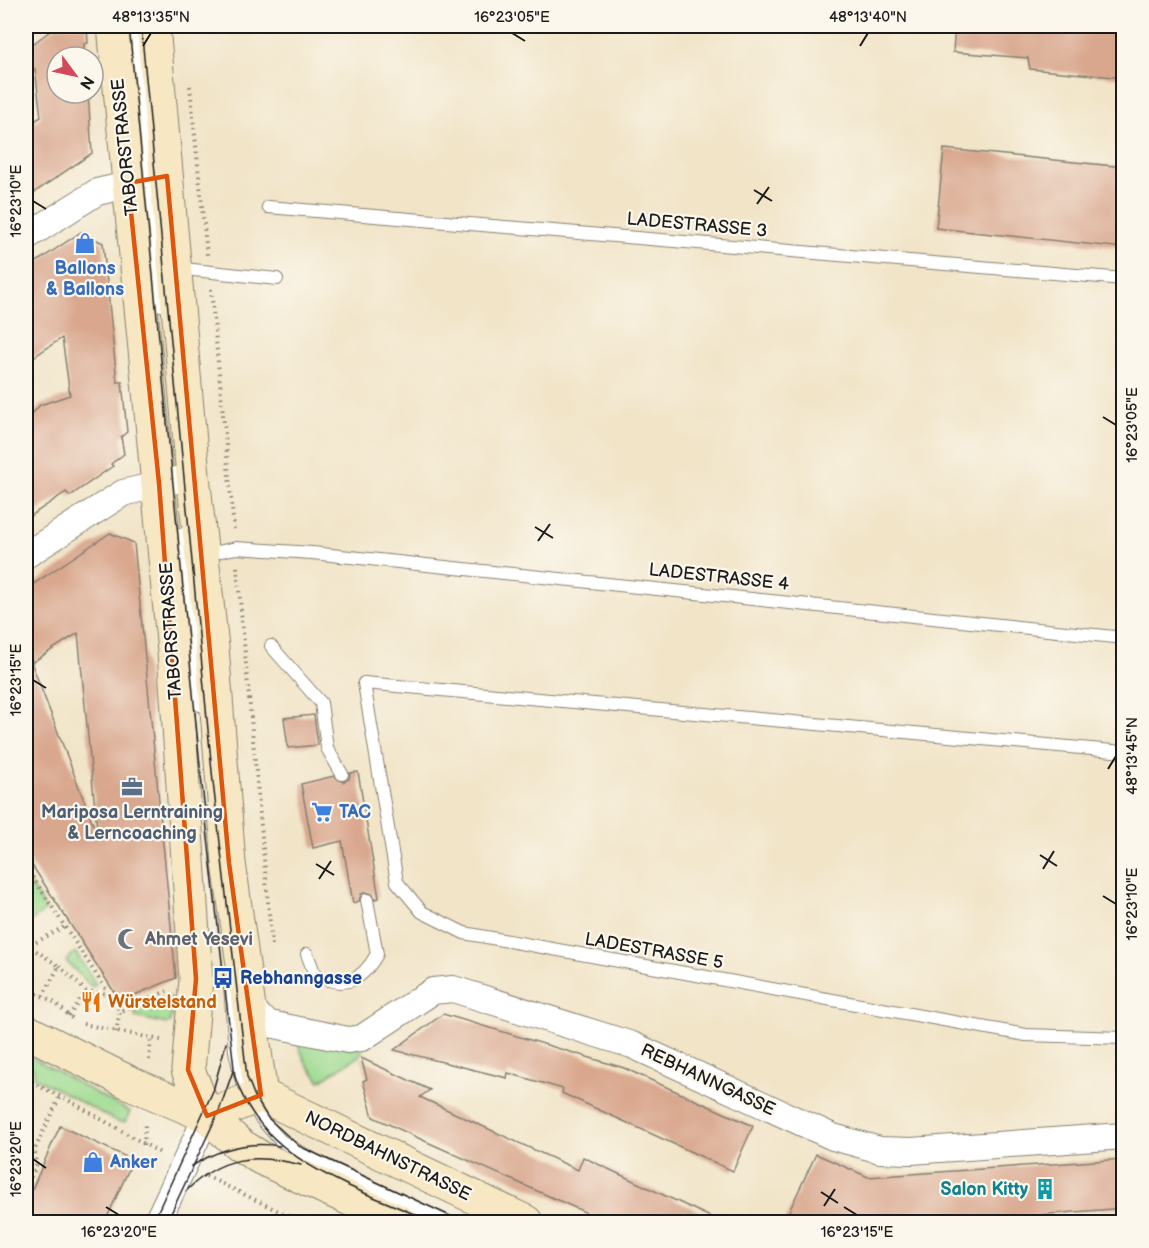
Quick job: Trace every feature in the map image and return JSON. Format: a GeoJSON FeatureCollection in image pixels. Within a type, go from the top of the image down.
{"type":"FeatureCollection","features":[{"type":"Feature","properties":{"kind":"main road","name":"TABORSTRASSE"},"geometry":{"type":"LineString","coordinates":[[114,26],[148,180],[185,559],[248,1002],[255,1097]]}},
{"type":"Feature","properties":{"kind":"main road","name":"TABORSTRASSE"},"geometry":{"type":"LineString","coordinates":[[148,180],[153,26]]}},
{"type":"Feature","properties":{"kind":"main road","name":"TABORSTRASSE"},"geometry":{"type":"LineString","coordinates":[[185,559],[196,979],[188,1070],[207,1116]]}},
{"type":"Feature","properties":{"kind":"main road"},"geometry":{"type":"LineString","coordinates":[[26,1031],[128,1082],[207,1116],[240,1146],[261,1158],[400,1222]]}},
{"type":"Feature","properties":{"kind":"main road"},"geometry":{"type":"LineString","coordinates":[[207,1116],[255,1097]]}},
{"type":"Feature","properties":{"kind":"main road","name":"NORDBAHNSTRASSE"},"geometry":{"type":"LineString","coordinates":[[255,1097],[526,1222]]}},
{"type":"Feature","properties":{"kind":"street"},"geometry":{"type":"LineString","coordinates":[[26,237],[97,192],[148,180]]}},
{"type":"Feature","properties":{"kind":"street"},"geometry":{"type":"LineString","coordinates":[[26,555],[123,493],[177,479]]}},
{"type":"Feature","properties":{"kind":"street","name":"REBHANNGASSE"},"geometry":{"type":"LineString","coordinates":[[248,1002],[260,1018],[270,1024],[348,1040],[370,1034],[433,991],[453,989],[632,1045],[833,1137],[880,1150],[911,1151],[1124,1136]]}},
{"type":"Feature","properties":{"kind":"street"},"geometry":{"type":"LineString","coordinates":[[157,1222],[207,1116]]}},
{"type":"Feature","properties":{"kind":"lane","name":"TABORSTRASSE"},"geometry":{"type":"LineString","coordinates":[[134,26],[148,180]]}},
{"type":"Feature","properties":{"kind":"lane","name":"LADESTRASSE 3"},"geometry":{"type":"LineString","coordinates":[[268,207],[1124,279]]}},
{"type":"Feature","properties":{"kind":"lane","name":"TABORSTRASSE"},"geometry":{"type":"LineString","coordinates":[[157,271],[163,317]]}},
{"type":"Feature","properties":{"kind":"lane"},"geometry":{"type":"LineString","coordinates":[[157,271],[277,279]]}},
{"type":"Feature","properties":{"kind":"lane","name":"TABORSTRASSE"},"geometry":{"type":"LineString","coordinates":[[182,525],[201,716]]}},
{"type":"Feature","properties":{"kind":"lane","name":"LADESTRASSE 4"},"geometry":{"type":"LineString","coordinates":[[185,559],[236,548],[312,553],[1124,638]]}},
{"type":"Feature","properties":{"kind":"lane"},"geometry":{"type":"LineString","coordinates":[[271,646],[321,703],[327,748],[342,774]]}},
{"type":"Feature","properties":{"kind":"lane","name":"LADESTRASSE 5"},"geometry":{"type":"LineString","coordinates":[[1124,752],[364,682],[397,882],[422,912],[464,933],[1026,1035],[1124,1038]]}},
{"type":"Feature","properties":{"kind":"lane"},"geometry":{"type":"LineString","coordinates":[[214,841],[219,887]]}},
{"type":"Feature","properties":{"kind":"lane"},"geometry":{"type":"LineString","coordinates":[[307,954],[315,975],[330,981],[345,983],[360,976],[376,954],[367,900]]}},
{"type":"Feature","properties":{"kind":"lane"},"geometry":{"type":"LineString","coordinates":[[228,968],[236,1058],[242,1082],[255,1097]]}},
{"type":"Feature","properties":{"kind":"lane","name":"NORDBAHNSTRASSE"},"geometry":{"type":"LineString","coordinates":[[255,1097],[270,1129],[298,1152],[448,1222]]}},
{"type":"Feature","properties":{"kind":"path"},"geometry":{"type":"LineString","coordinates":[[190,84],[273,950]]}},
{"type":"Feature","properties":{"kind":"path"},"geometry":{"type":"LineString","coordinates":[[26,867],[120,1011],[116,1032]]}},
{"type":"Feature","properties":{"kind":"path"},"geometry":{"type":"LineString","coordinates":[[27,945],[64,927]]}},
{"type":"Feature","properties":{"kind":"path"},"geometry":{"type":"LineString","coordinates":[[26,953],[27,945]]}},
{"type":"Feature","properties":{"kind":"path"},"geometry":{"type":"LineString","coordinates":[[27,945],[59,966],[86,991],[109,994]]}},
{"type":"Feature","properties":{"kind":"path"},"geometry":{"type":"LineString","coordinates":[[43,996],[59,966]]}},
{"type":"Feature","properties":{"kind":"path"},"geometry":{"type":"LineString","coordinates":[[26,988],[43,996],[69,1016],[93,1028],[151,1039],[149,1058]]}},
{"type":"Feature","properties":{"kind":"path"},"geometry":{"type":"LineString","coordinates":[[120,1011],[170,990]]}},
{"type":"Feature","properties":{"kind":"path"},"geometry":{"type":"LineString","coordinates":[[69,1016],[86,991]]}},
{"type":"Feature","properties":{"kind":"path"},"geometry":{"type":"LineString","coordinates":[[26,1080],[60,1096],[150,1149]]}},
{"type":"Feature","properties":{"kind":"path"},"geometry":{"type":"LineString","coordinates":[[26,1188],[36,1166],[35,1149],[60,1096]]}},
{"type":"Feature","properties":{"kind":"path"},"geometry":{"type":"LineString","coordinates":[[144,1145],[146,1120]]}},
{"type":"Feature","properties":{"kind":"path"},"geometry":{"type":"LineString","coordinates":[[26,1150],[35,1149]]}},
{"type":"Feature","properties":{"kind":"path"},"geometry":{"type":"LineString","coordinates":[[218,1181],[301,1222]]}},
{"type":"Feature","properties":{"kind":"highlighted area"},"geometry":{"type":"Polygon","coordinates":[[[167,176],[229,863],[261,1095],[207,1116],[188,1070],[196,979],[159,483],[128,183],[167,176]]]}},
{"type":"Feature","properties":{"kind":"green space"},"geometry":{"type":"Polygon","coordinates":[[[26,878],[46,910],[26,925],[26,878]]]}},
{"type":"Feature","properties":{"kind":"green space"},"geometry":{"type":"Polygon","coordinates":[[[75,952],[96,984],[92,987],[66,961],[75,952]]]}},
{"type":"Feature","properties":{"kind":"green space"},"geometry":{"type":"Polygon","coordinates":[[[170,997],[173,1000],[170,1022],[167,1024],[135,1017],[135,1011],[170,997]]]}},
{"type":"Feature","properties":{"kind":"green space"},"geometry":{"type":"Polygon","coordinates":[[[295,1037],[363,1049],[359,1056],[320,1081],[306,1063],[295,1037]]]}},
{"type":"Feature","properties":{"kind":"green space"},"geometry":{"type":"Polygon","coordinates":[[[26,1054],[130,1112],[125,1122],[118,1122],[34,1077],[34,1069],[26,1064],[26,1054]]]}},
{"type":"Feature","properties":{"kind":"building"},"geometry":{"type":"Polygon","coordinates":[[[57,26],[87,26],[88,43],[84,45],[45,45],[45,105],[89,105],[92,153],[26,198],[26,126],[41,117],[35,69],[26,71],[26,49],[57,26]]]}},
{"type":"Feature","properties":{"kind":"building"},"geometry":{"type":"Polygon","coordinates":[[[955,26],[1124,26],[1124,78],[1030,69],[1028,58],[953,52],[955,26]]]}},
{"type":"Feature","properties":{"kind":"building"},"geometry":{"type":"Polygon","coordinates":[[[944,149],[1124,167],[1124,248],[936,228],[944,149]]]}},
{"type":"Feature","properties":{"kind":"building"},"geometry":{"type":"Polygon","coordinates":[[[81,232],[103,243],[117,382],[122,382],[127,432],[121,437],[124,454],[111,464],[113,466],[70,496],[66,492],[26,519],[26,421],[40,405],[70,395],[62,338],[26,362],[26,269],[81,232]]]}},
{"type":"Feature","properties":{"kind":"building"},"geometry":{"type":"Polygon","coordinates":[[[110,533],[134,543],[176,978],[120,1001],[26,856],[26,589],[110,533]],[[78,633],[33,662],[28,654],[95,829],[97,829],[78,633]]]}},
{"type":"Feature","properties":{"kind":"building"},"geometry":{"type":"Polygon","coordinates":[[[314,715],[318,745],[288,748],[284,718],[314,715]]]}},
{"type":"Feature","properties":{"kind":"building"},"geometry":{"type":"Polygon","coordinates":[[[358,772],[379,898],[375,899],[373,894],[366,892],[361,894],[359,901],[353,903],[342,841],[313,848],[301,784],[334,776],[343,782],[349,779],[350,773],[358,772]]]}},
{"type":"Feature","properties":{"kind":"building"},"geometry":{"type":"Polygon","coordinates":[[[443,1014],[624,1068],[753,1126],[733,1171],[562,1093],[563,1089],[508,1073],[507,1078],[394,1050],[443,1014]]]}},
{"type":"Feature","properties":{"kind":"building"},"geometry":{"type":"Polygon","coordinates":[[[361,1058],[430,1090],[420,1097],[578,1170],[583,1157],[721,1222],[607,1222],[427,1142],[373,1117],[363,1081],[367,1079],[361,1058]]]}},
{"type":"Feature","properties":{"kind":"building"},"geometry":{"type":"Polygon","coordinates":[[[60,1126],[133,1160],[105,1222],[47,1222],[26,1213],[26,1203],[60,1126]]]}},
{"type":"Feature","properties":{"kind":"building"},"geometry":{"type":"Polygon","coordinates":[[[816,1154],[868,1177],[1124,1159],[1124,1208],[975,1220],[976,1222],[784,1222],[816,1154]]]}},
{"type":"Feature","properties":{"kind":"tram line"},"geometry":{"type":"LineString","coordinates":[[129,26],[201,776],[235,1077],[248,1107],[267,1131],[290,1152],[344,1184],[432,1222]]}},
{"type":"Feature","properties":{"kind":"tram line"},"geometry":{"type":"LineString","coordinates":[[141,26],[213,782],[247,1077],[255,1097],[268,1118],[299,1146],[463,1222]]}},
{"type":"Feature","properties":{"kind":"tram line"},"geometry":{"type":"LineString","coordinates":[[153,1222],[213,1091],[226,1043]]}},
{"type":"Feature","properties":{"kind":"tram line"},"geometry":{"type":"LineString","coordinates":[[167,1222],[219,1111],[233,1071]]}},
{"type":"Feature","properties":{"kind":"tram line"},"geometry":{"type":"LineString","coordinates":[[192,1166],[234,1147],[257,1144],[280,1146]]}},
{"type":"Feature","properties":{"kind":"tram line"},"geometry":{"type":"LineString","coordinates":[[186,1191],[212,1170],[239,1160],[268,1159],[301,1165]]}},
{"type":"Feature","properties":{"kind":"place","name":"Ballons & Ballons"},"geometry":{"type":"Point","coordinates":[85,243]}},
{"type":"Feature","properties":{"kind":"place","name":"Mariposa Lerntraining & Lerncoaching"},"geometry":{"type":"Point","coordinates":[132,787]}},
{"type":"Feature","properties":{"kind":"place","name":"TAC"},"geometry":{"type":"Point","coordinates":[322,812]}},
{"type":"Feature","properties":{"kind":"place","name":"Ahmet Yesevi"},"geometry":{"type":"Point","coordinates":[128,939]}},
{"type":"Feature","properties":{"kind":"place","name":"Rebhanngasse"},"geometry":{"type":"Point","coordinates":[223,978]}},
{"type":"Feature","properties":{"kind":"place","name":"Würstelstand"},"geometry":{"type":"Point","coordinates":[91,1002]}},
{"type":"Feature","properties":{"kind":"place","name":"Anker"},"geometry":{"type":"Point","coordinates":[93,1162]}},
{"type":"Feature","properties":{"kind":"place","name":"Salon Kitty"},"geometry":{"type":"Point","coordinates":[1045,1189]}}]}
